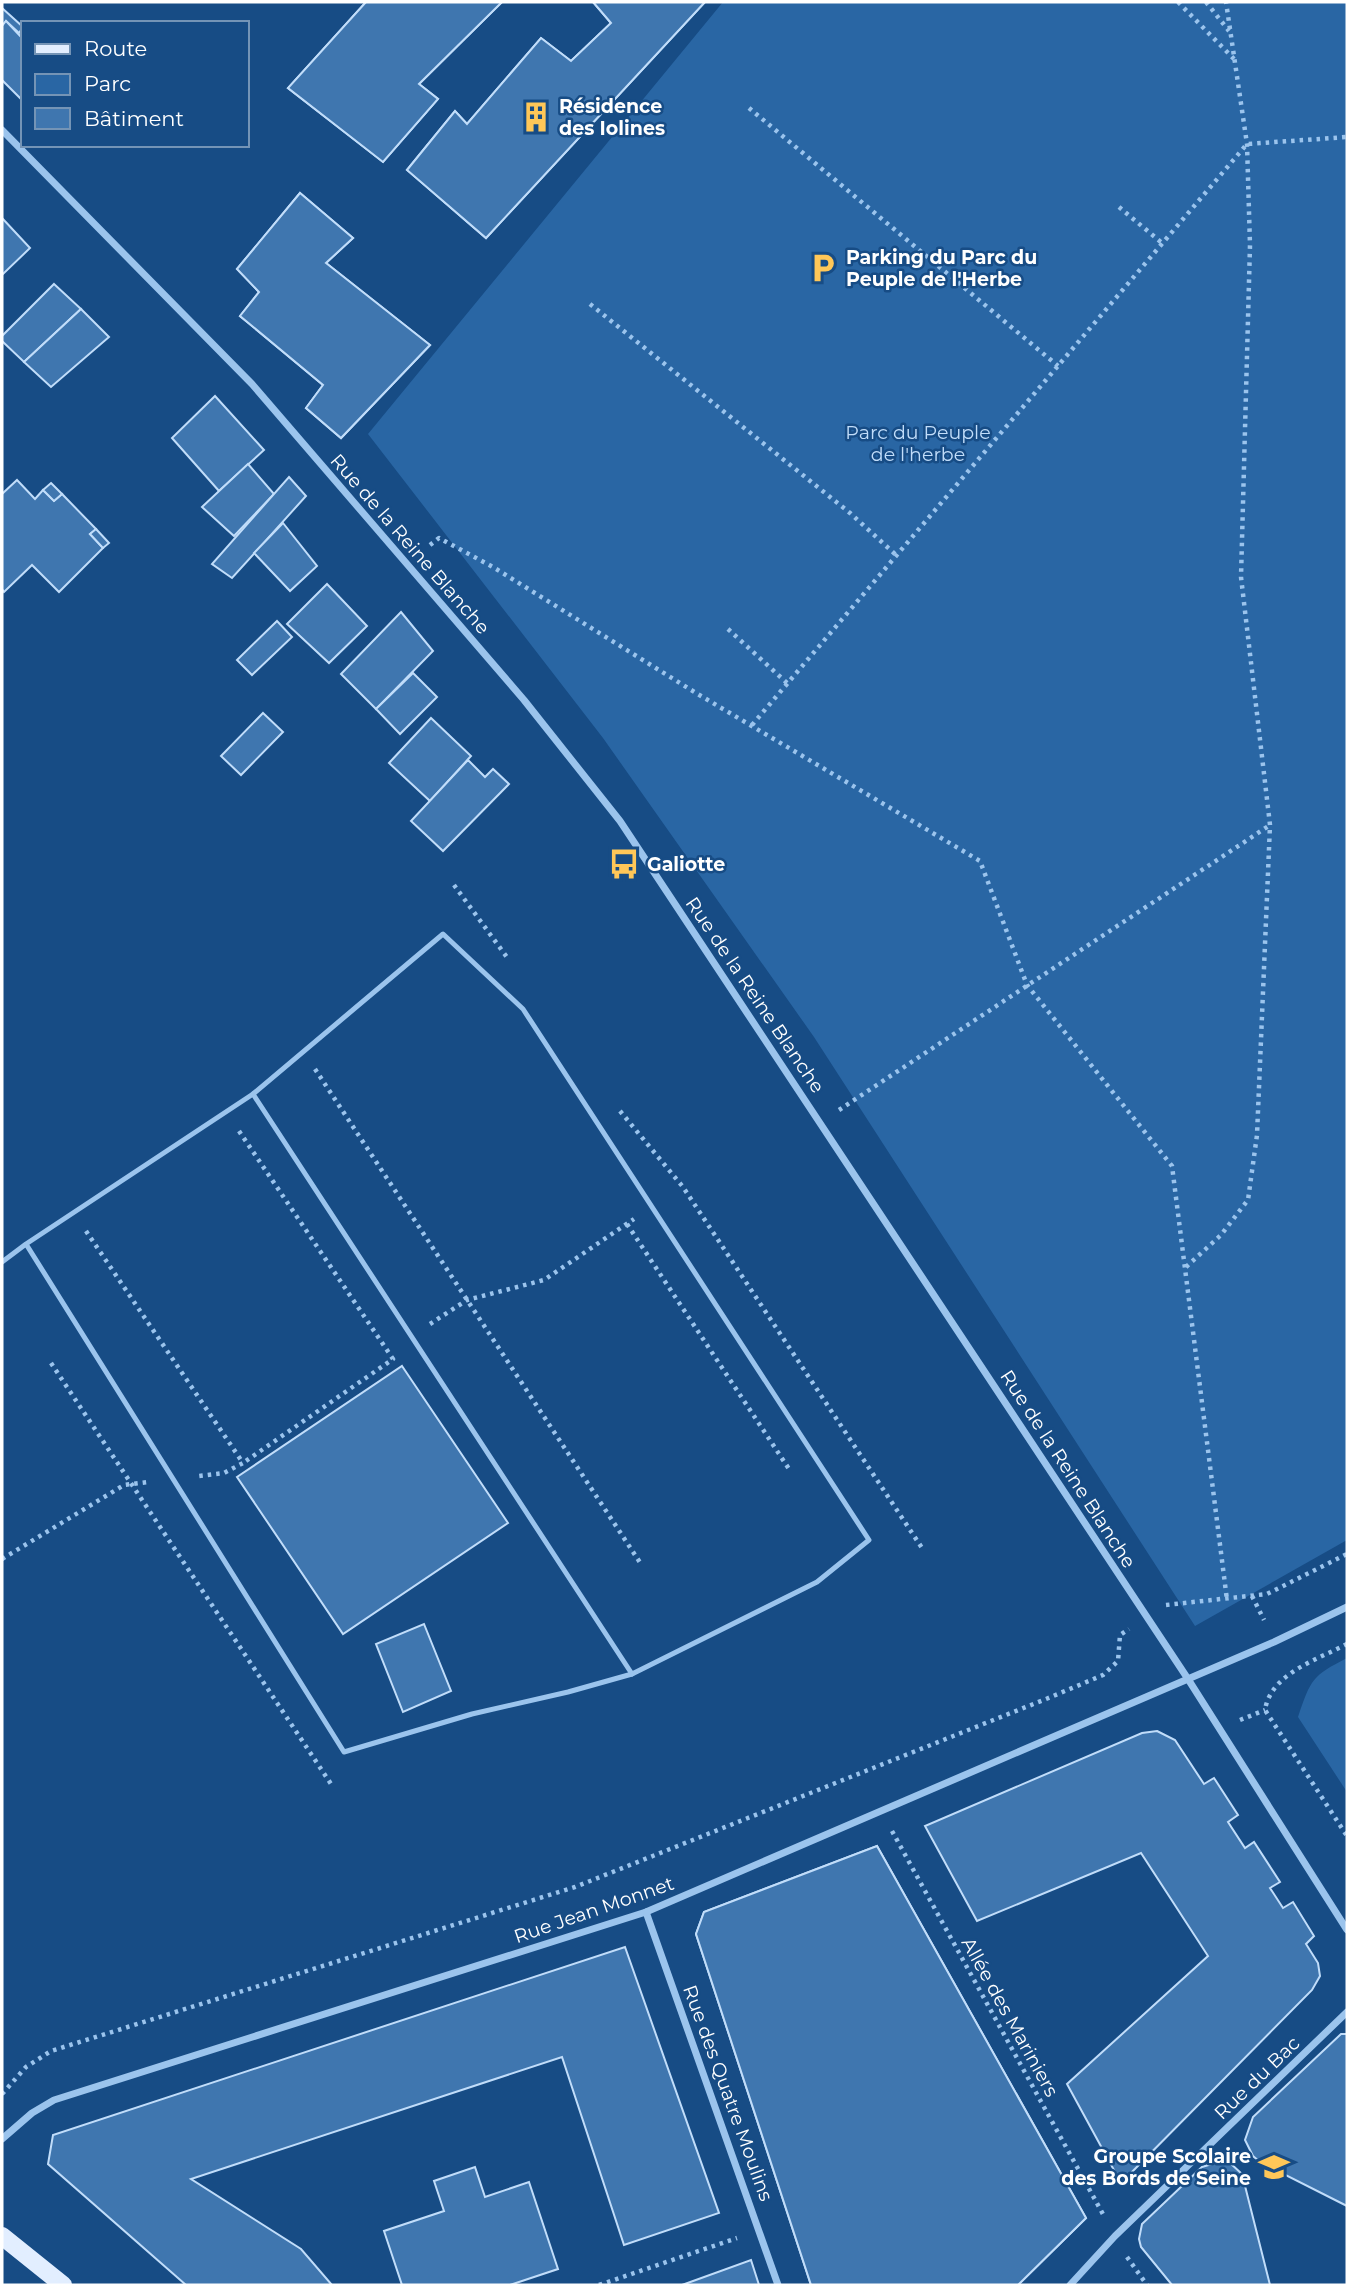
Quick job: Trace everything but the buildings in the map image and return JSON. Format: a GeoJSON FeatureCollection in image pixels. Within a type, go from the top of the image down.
{"type":"FeatureCollection","features":[{"type":"Feature","properties":{"kind":"main road"},"geometry":{"type":"LineString","coordinates":[[2,2236],[62,2285]]}},
{"type":"Feature","properties":{"kind":"street","name":"Rue de la Reine Blanche"},"geometry":{"type":"LineString","coordinates":[[2,130],[252,384],[524,700],[620,821],[1188,1679],[1347,1930]]}},
{"type":"Feature","properties":{"kind":"street","name":"Rue Jean Monnet"},"geometry":{"type":"LineString","coordinates":[[2,2139],[32,2113],[54,2100],[646,1912],[1188,1679],[1347,1607]]}},
{"type":"Feature","properties":{"kind":"street","name":"Rue des Quatre Moulins"},"geometry":{"type":"LineString","coordinates":[[646,1912],[761,2230],[778,2285]]}},
{"type":"Feature","properties":{"kind":"street","name":"Rue du Bac"},"geometry":{"type":"LineString","coordinates":[[1069,2285],[1115,2236],[1347,2012]]}},
{"type":"Feature","properties":{"kind":"lane"},"geometry":{"type":"LineString","coordinates":[[2,1262],[26,1244],[253,1094],[443,934],[523,1009],[869,1540],[817,1582],[632,1674],[472,1714],[344,1752],[26,1244]]}},
{"type":"Feature","properties":{"kind":"lane"},"geometry":{"type":"LineString","coordinates":[[253,1094],[632,1674]]}},
{"type":"Feature","properties":{"kind":"path"},"geometry":{"type":"LineString","coordinates":[[1178,2],[1234,60]]}},
{"type":"Feature","properties":{"kind":"path"},"geometry":{"type":"LineString","coordinates":[[1206,2],[1230,32]]}},
{"type":"Feature","properties":{"kind":"path"},"geometry":{"type":"LineString","coordinates":[[1186,1267],[1221,1235],[1248,1200],[1256,1135],[1270,825],[1241,577],[1250,245],[1247,144],[1226,2]]}},
{"type":"Feature","properties":{"kind":"path"},"geometry":{"type":"LineString","coordinates":[[750,108],[1058,366]]}},
{"type":"Feature","properties":{"kind":"path"},"geometry":{"type":"LineString","coordinates":[[751,725],[1247,144],[1347,137]]}},
{"type":"Feature","properties":{"kind":"path"},"geometry":{"type":"LineString","coordinates":[[1119,207],[1162,243]]}},
{"type":"Feature","properties":{"kind":"path"},"geometry":{"type":"LineString","coordinates":[[590,304],[850,513],[895,555]]}},
{"type":"Feature","properties":{"kind":"path"},"geometry":{"type":"LineString","coordinates":[[430,545],[439,538],[493,567],[980,861],[1027,985],[1172,1166],[1227,1600]]}},
{"type":"Feature","properties":{"kind":"path"},"geometry":{"type":"LineString","coordinates":[[728,629],[787,683]]}},
{"type":"Feature","properties":{"kind":"path"},"geometry":{"type":"LineString","coordinates":[[855,1101],[1270,825]]}},
{"type":"Feature","properties":{"kind":"path"},"geometry":{"type":"LineString","coordinates":[[454,885],[511,963]]}},
{"type":"Feature","properties":{"kind":"path"},"geometry":{"type":"LineString","coordinates":[[303,1051],[640,1564]]}},
{"type":"Feature","properties":{"kind":"path"},"geometry":{"type":"LineString","coordinates":[[617,1107],[683,1187],[922,1548]]}},
{"type":"Feature","properties":{"kind":"path"},"geometry":{"type":"LineString","coordinates":[[226,1112],[393,1359],[243,1463]]}},
{"type":"Feature","properties":{"kind":"path"},"geometry":{"type":"LineString","coordinates":[[467,1300],[544,1280],[683,1187]]}},
{"type":"Feature","properties":{"kind":"path"},"geometry":{"type":"LineString","coordinates":[[627,1224],[791,1472]]}},
{"type":"Feature","properties":{"kind":"path"},"geometry":{"type":"LineString","coordinates":[[51,1363],[331,1784]]}},
{"type":"Feature","properties":{"kind":"path"},"geometry":{"type":"LineString","coordinates":[[1167,1604],[1267,1594],[1347,1554]]}},
{"type":"Feature","properties":{"kind":"path"},"geometry":{"type":"LineString","coordinates":[[1252,1596],[1264,1621]]}},
{"type":"Feature","properties":{"kind":"path","name":"Rue Jean Monnet"},"geometry":{"type":"LineString","coordinates":[[2,2094],[26,2067],[51,2051],[575,1887],[1033,1704],[1103,1675],[1118,1661],[1120,1635]]}},
{"type":"Feature","properties":{"kind":"path"},"geometry":{"type":"LineString","coordinates":[[1347,1644],[1290,1674],[1273,1689],[1265,1710],[1347,1836]]}},
{"type":"Feature","properties":{"kind":"path"},"geometry":{"type":"LineString","coordinates":[[1286,1665],[1290,1674]]}},
{"type":"Feature","properties":{"kind":"path","name":"Allée des Mariniers"},"geometry":{"type":"LineString","coordinates":[[881,1811],[1115,2236],[1146,2285]]}},
{"type":"Feature","properties":{"kind":"path"},"geometry":{"type":"LineString","coordinates":[[599,2285],[761,2230]]}},
{"type":"Feature","properties":{"kind":"green space","name":"Parc du Peuple de l'herbe"},"geometry":{"type":"Polygon","coordinates":[[[723,2],[1347,2],[1347,1540],[1195,1626],[814,1037],[603,738],[368,434],[723,2]]]}},
{"type":"Feature","properties":{"kind":"green space"},"geometry":{"type":"Polygon","coordinates":[[[1347,1658],[1347,1792],[1298,1717],[1314,1680],[1326,1669],[1347,1658]]]}},
{"type":"Feature","properties":{"kind":"place","name":"Résidence des Iolines"},"geometry":{"type":"Point","coordinates":[536,117]}},
{"type":"Feature","properties":{"kind":"place","name":"Parking du Parc du Peuple de l'Herbe"},"geometry":{"type":"Point","coordinates":[823,268]}},
{"type":"Feature","properties":{"kind":"place","name":"Galiotte"},"geometry":{"type":"Point","coordinates":[624,864]}},
{"type":"Feature","properties":{"kind":"place","name":"Groupe Scolaire des Bords de Seine"},"geometry":{"type":"Point","coordinates":[1274,2167]}}]}
